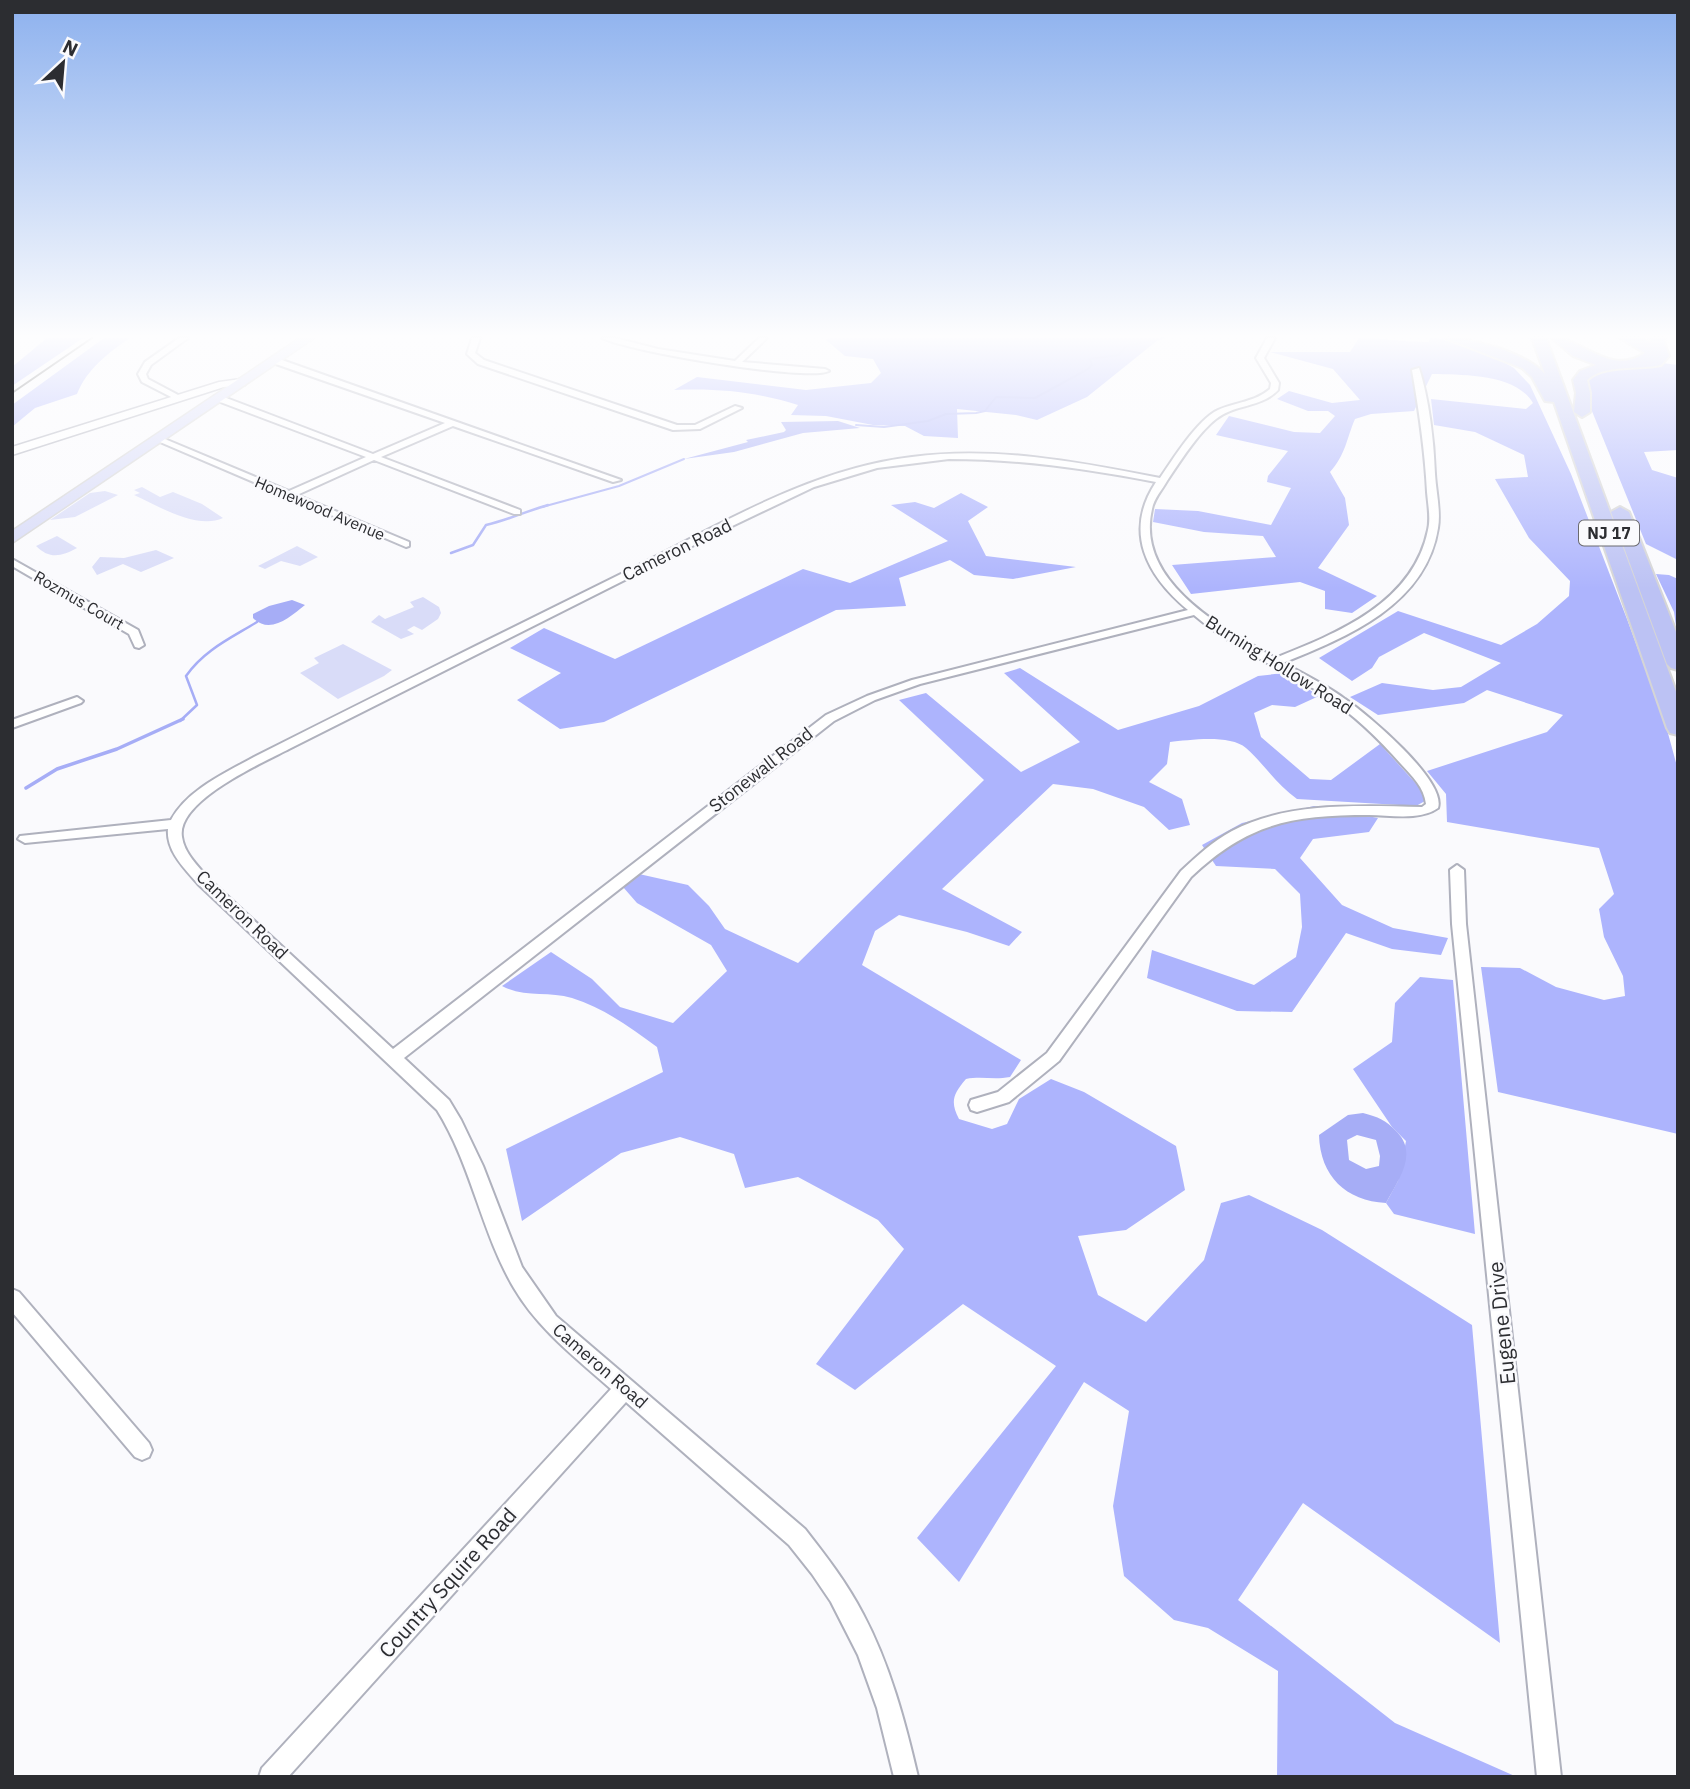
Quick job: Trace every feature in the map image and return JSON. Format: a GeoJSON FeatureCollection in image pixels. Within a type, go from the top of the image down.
{"type":"FeatureCollection","features":[{"type":"Feature","properties":{"kind":"highway"},"geometry":{"type":"LineString","coordinates":[[1562,421],[1586,467]]}},
{"type":"Feature","properties":{"kind":"highway","name":"NJ 17"},"geometry":{"type":"LineString","coordinates":[[1566,421],[1586,467],[1678,727]]}},
{"type":"Feature","properties":{"kind":"highway","name":"NJ 17"},"geometry":{"type":"LineString","coordinates":[[1586,421],[1678,664]]}},
{"type":"Feature","properties":{"kind":"main road"},"geometry":{"type":"LineString","coordinates":[[12,538],[183,421]]}},
{"type":"Feature","properties":{"kind":"street"},"geometry":{"type":"LineString","coordinates":[[12,450],[102,421]]}},
{"type":"Feature","properties":{"kind":"street"},"geometry":{"type":"LineString","coordinates":[[280,421],[517,512]]}},
{"type":"Feature","properties":{"kind":"street"},"geometry":{"type":"LineString","coordinates":[[448,421],[615,480]]}},
{"type":"Feature","properties":{"kind":"street"},"geometry":{"type":"LineString","coordinates":[[657,421],[676,428],[697,428],[710,421]]}},
{"type":"Feature","properties":{"kind":"street","name":"Burning Hollow Road"},"geometry":{"type":"LineString","coordinates":[[977,1105],[1003,1097],[1053,1057],[1186,874],[1199,859],[1223,841],[1247,829],[1292,816],[1339,811],[1425,811],[1433,805],[1433,797],[1419,777],[1377,731],[1330,694],[1194,612],[1164,581],[1146,543],[1147,509],[1163,481],[1208,421]]}},
{"type":"Feature","properties":{"kind":"street"},"geometry":{"type":"LineString","coordinates":[[1276,662],[1327,641],[1367,620],[1404,589],[1417,572],[1428,552],[1435,517],[1424,421]]}},
{"type":"Feature","properties":{"kind":"street"},"geometry":{"type":"LineString","coordinates":[[288,495],[452,423]]}},
{"type":"Feature","properties":{"kind":"street","name":"Homewood Avenue"},"geometry":{"type":"LineString","coordinates":[[157,439],[406,544]]}},
{"type":"Feature","properties":{"kind":"street","name":"Cameron Road"},"geometry":{"type":"LineString","coordinates":[[906,1777],[889,1704],[871,1652],[848,1606],[824,1571],[797,1537],[550,1322],[528,1296],[515,1272],[468,1146],[456,1122],[434,1094],[203,881],[174,841],[175,824],[197,797],[262,759],[737,521],[825,480],[897,461],[980,455],[1063,461],[1163,481]]}},
{"type":"Feature","properties":{"kind":"street","name":"Rozmus Court"},"geometry":{"type":"LineString","coordinates":[[12,562],[134,632],[139,645]]}},
{"type":"Feature","properties":{"kind":"street","name":"Stonewall Road"},"geometry":{"type":"LineString","coordinates":[[394,1057],[830,718],[871,698],[916,682],[1194,612]]}},
{"type":"Feature","properties":{"kind":"street"},"geometry":{"type":"LineString","coordinates":[[12,724],[77,701]]}},
{"type":"Feature","properties":{"kind":"street"},"geometry":{"type":"LineString","coordinates":[[25,839],[175,824]]}},
{"type":"Feature","properties":{"kind":"street","name":"Eugene Drive"},"geometry":{"type":"LineString","coordinates":[[1457,870],[1461,935],[1549,1777]]}},
{"type":"Feature","properties":{"kind":"street"},"geometry":{"type":"LineString","coordinates":[[12,1298],[142,1450]]}},
{"type":"Feature","properties":{"kind":"street","name":"Country Squire Road"},"geometry":{"type":"LineString","coordinates":[[271,1777],[625,1388]]}},
{"type":"Feature","properties":{"kind":"shaded area"},"geometry":{"type":"Polygon","coordinates":[[[840,421],[860,428],[803,433],[734,452],[684,459],[748,442],[746,440],[784,432],[786,430],[781,422],[840,421]]]}},
{"type":"Feature","properties":{"kind":"shaded area"},"geometry":{"type":"Polygon","coordinates":[[[855,421],[957,421],[958,438],[924,436],[905,426],[855,421]]]}},
{"type":"Feature","properties":{"kind":"shaded area"},"geometry":{"type":"Polygon","coordinates":[[[1225,421],[1251,421],[1294,432],[1320,433],[1330,421],[1354,421],[1343,453],[1330,472],[1345,498],[1349,525],[1318,568],[1377,596],[1352,613],[1325,609],[1325,591],[1300,582],[1191,594],[1172,565],[1276,557],[1263,536],[1204,532],[1153,522],[1155,509],[1198,511],[1271,525],[1291,488],[1267,482],[1268,476],[1288,451],[1216,435],[1225,421]]]}},
{"type":"Feature","properties":{"kind":"shaded area"},"geometry":{"type":"Polygon","coordinates":[[[1434,421],[1547,421],[1571,474],[1666,726],[1678,770],[1678,1134],[1498,1092],[1481,967],[1520,968],[1556,987],[1604,1000],[1625,996],[1623,976],[1604,937],[1599,909],[1614,894],[1599,848],[1447,822],[1446,794],[1427,771],[1547,732],[1563,715],[1487,690],[1464,703],[1378,715],[1350,697],[1382,683],[1433,690],[1461,687],[1501,663],[1424,633],[1379,657],[1372,668],[1352,681],[1319,658],[1398,611],[1501,645],[1537,624],[1569,596],[1570,581],[1529,538],[1495,479],[1528,477],[1524,455],[1475,432],[1434,425],[1434,421]]]}},
{"type":"Feature","properties":{"kind":"shaded area"},"geometry":{"type":"Polygon","coordinates":[[[1596,421],[1678,421],[1678,450],[1644,452],[1652,470],[1678,478],[1678,560],[1646,544],[1596,421]]]}},
{"type":"Feature","properties":{"kind":"shaded area"},"geometry":{"type":"Polygon","coordinates":[[[142,487],[160,497],[173,492],[202,504],[223,518],[202,521],[178,515],[134,495],[140,493],[134,490],[142,487]]]}},
{"type":"Feature","properties":{"kind":"shaded area"},"geometry":{"type":"Polygon","coordinates":[[[105,491],[118,495],[75,517],[50,520],[90,493],[105,491]]]}},
{"type":"Feature","properties":{"kind":"shaded area"},"geometry":{"type":"Polygon","coordinates":[[[961,493],[988,507],[968,521],[986,556],[1076,567],[1013,579],[974,575],[950,560],[899,578],[906,606],[836,610],[604,722],[560,729],[517,700],[561,673],[510,648],[544,628],[615,659],[803,569],[850,583],[948,541],[891,505],[915,502],[934,508],[961,493]]]}},
{"type":"Feature","properties":{"kind":"shaded area"},"geometry":{"type":"Polygon","coordinates":[[[57,536],[77,548],[51,555],[36,546],[57,536]]]}},
{"type":"Feature","properties":{"kind":"shaded area"},"geometry":{"type":"Polygon","coordinates":[[[297,546],[318,557],[300,566],[281,561],[265,569],[258,566],[297,546]]]}},
{"type":"Feature","properties":{"kind":"shaded area"},"geometry":{"type":"Polygon","coordinates":[[[156,550],[174,558],[141,572],[123,564],[97,575],[92,567],[100,557],[124,558],[156,550]]]}},
{"type":"Feature","properties":{"kind":"shaded area"},"geometry":{"type":"Polygon","coordinates":[[[1656,574],[1678,579],[1678,640],[1674,612],[1656,574]]]}},
{"type":"Feature","properties":{"kind":"shaded area"},"geometry":{"type":"Polygon","coordinates":[[[423,597],[439,607],[441,613],[438,619],[422,630],[414,626],[407,630],[414,634],[401,639],[371,622],[379,615],[385,619],[414,607],[410,602],[423,597]]]}},
{"type":"Feature","properties":{"kind":"shaded area"},"geometry":{"type":"Polygon","coordinates":[[[292,600],[305,605],[280,622],[266,625],[253,618],[253,614],[269,606],[292,600]]]}},
{"type":"Feature","properties":{"kind":"shaded area"},"geometry":{"type":"Polygon","coordinates":[[[343,644],[392,670],[338,699],[300,673],[319,663],[314,658],[343,644]]]}},
{"type":"Feature","properties":{"kind":"shaded area"},"geometry":{"type":"Polygon","coordinates":[[[1020,668],[1118,730],[1199,706],[1258,676],[1284,673],[1319,696],[1295,707],[1272,705],[1254,713],[1261,737],[1310,779],[1331,780],[1380,744],[1421,789],[1425,801],[1416,806],[1297,799],[1239,744],[1220,739],[1170,742],[1167,764],[1149,782],[1182,799],[1190,825],[1169,830],[1144,807],[1093,789],[1053,784],[942,889],[1022,932],[1009,946],[899,915],[875,931],[862,965],[1021,1060],[1010,1077],[966,1079],[954,1098],[954,1108],[959,1119],[992,1129],[1007,1124],[1019,1099],[1051,1079],[1084,1092],[1176,1146],[1185,1190],[1126,1230],[1078,1236],[1098,1295],[1146,1322],[1204,1260],[1221,1203],[1249,1195],[1322,1230],[1472,1325],[1500,1643],[1303,1503],[1238,1600],[1395,1723],[1517,1777],[1277,1777],[1278,1671],[1208,1628],[1174,1620],[1124,1576],[1113,1506],[1129,1411],[1084,1382],[959,1582],[917,1538],[1056,1366],[963,1304],[855,1390],[816,1364],[904,1249],[878,1220],[798,1177],[745,1188],[734,1154],[680,1137],[621,1153],[522,1221],[506,1149],[663,1072],[657,1047],[606,1013],[572,998],[519,992],[502,986],[551,952],[592,979],[620,1007],[673,1023],[727,971],[711,945],[637,903],[623,887],[639,874],[688,885],[709,906],[725,929],[798,963],[984,780],[899,700],[926,693],[1021,772],[1080,742],[1004,673],[1020,668]]]}},
{"type":"Feature","properties":{"kind":"shaded area"},"geometry":{"type":"Polygon","coordinates":[[[1314,806],[1378,818],[1369,832],[1313,839],[1300,858],[1342,905],[1393,928],[1448,938],[1441,955],[1392,949],[1346,933],[1292,1012],[1237,1011],[1147,978],[1152,950],[1254,985],[1296,957],[1302,927],[1300,894],[1275,869],[1216,866],[1202,845],[1242,823],[1314,806]]]}},
{"type":"Feature","properties":{"kind":"shaded area"},"geometry":{"type":"Polygon","coordinates":[[[1420,977],[1453,980],[1475,1234],[1394,1214],[1386,1203],[1398,1181],[1406,1141],[1392,1127],[1353,1069],[1392,1042],[1395,1003],[1420,977]]]}},
{"type":"Feature","properties":{"kind":"shaded area"},"geometry":{"type":"Polygon","coordinates":[[[1363,1113],[1377,1118],[1393,1128],[1403,1140],[1406,1149],[1404,1167],[1386,1203],[1359,1197],[1347,1191],[1338,1184],[1324,1163],[1319,1135],[1348,1115],[1363,1113]],[[1357,1135],[1347,1140],[1349,1160],[1366,1169],[1379,1166],[1380,1156],[1376,1140],[1357,1135]]]}},
{"type":"Feature","properties":{"kind":"waterway"},"geometry":{"type":"LineString","coordinates":[[856,425],[884,427],[924,421]]}},
{"type":"Feature","properties":{"kind":"waterway"},"geometry":{"type":"LineString","coordinates":[[543,507],[619,486],[684,459]]}},
{"type":"Feature","properties":{"kind":"waterway"},"geometry":{"type":"LineString","coordinates":[[543,507],[548,505]]}},
{"type":"Feature","properties":{"kind":"waterway"},"geometry":{"type":"LineString","coordinates":[[451,553],[473,545],[486,525],[543,507]]}},
{"type":"Feature","properties":{"kind":"waterway"},"geometry":{"type":"LineString","coordinates":[[181,720],[197,705],[186,676],[210,652],[257,622]]}},
{"type":"Feature","properties":{"kind":"waterway"},"geometry":{"type":"LineString","coordinates":[[26,788],[57,769],[117,749],[181,720]]}}]}
